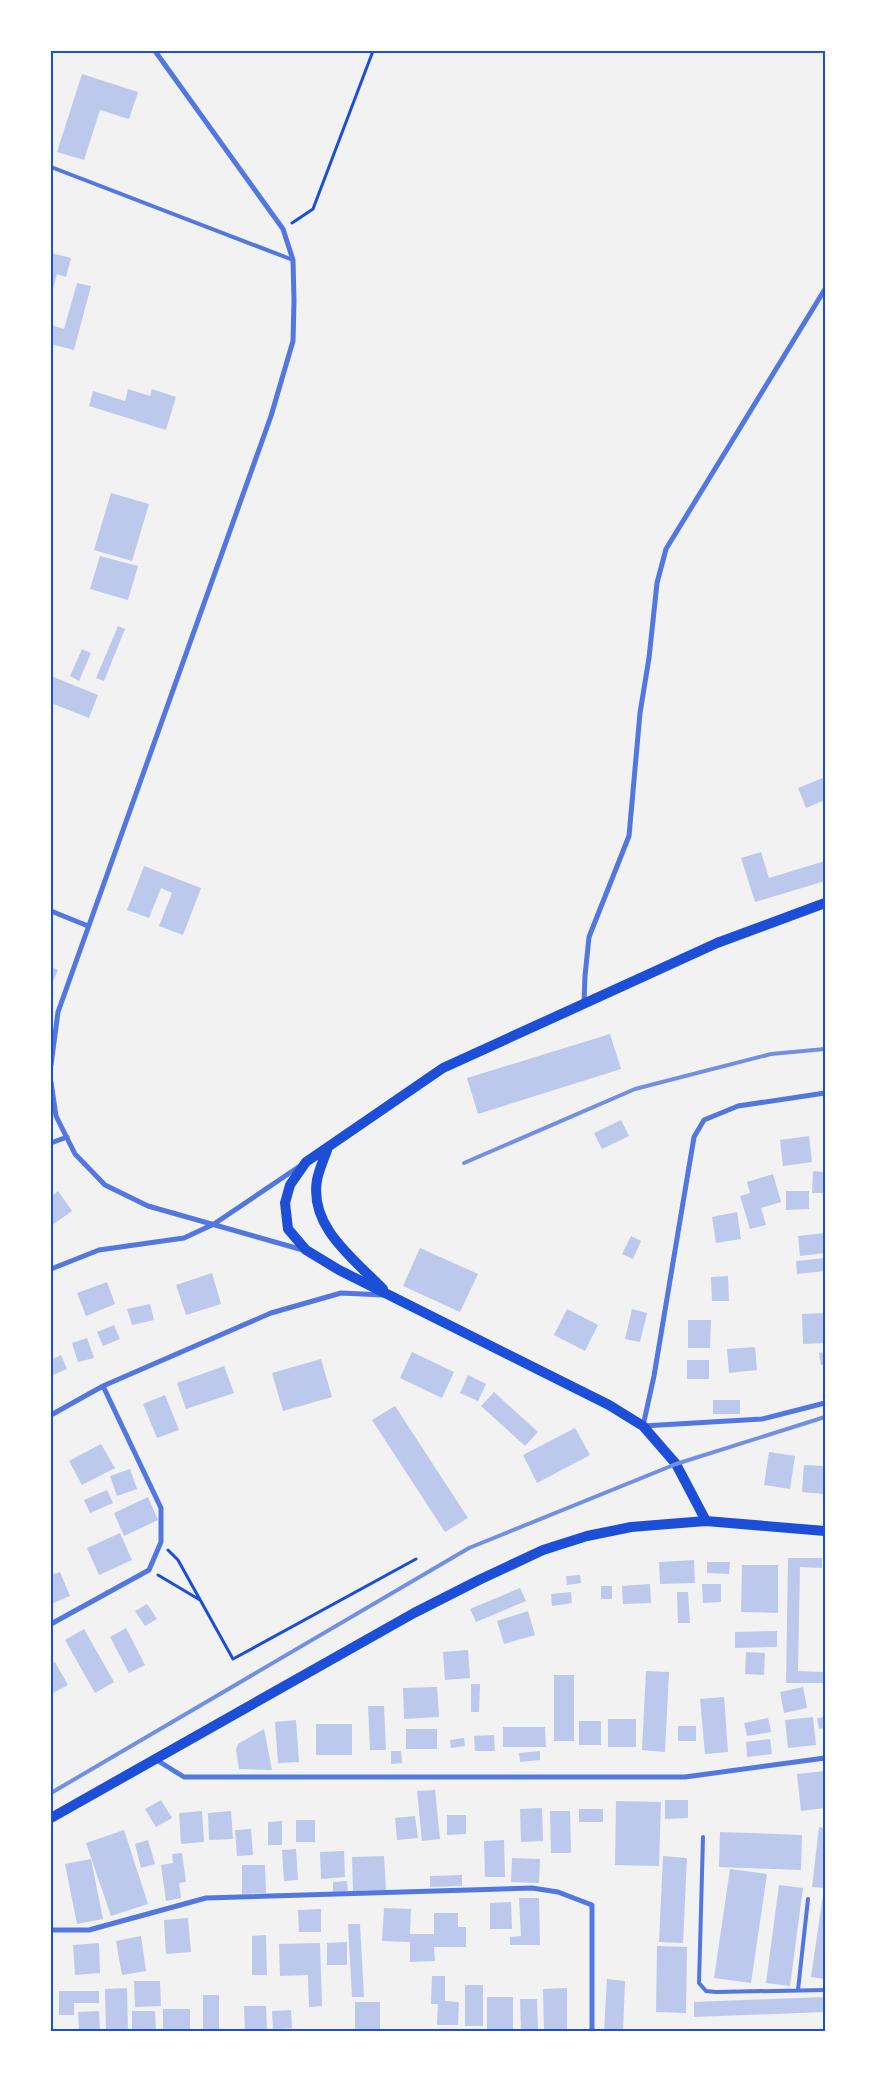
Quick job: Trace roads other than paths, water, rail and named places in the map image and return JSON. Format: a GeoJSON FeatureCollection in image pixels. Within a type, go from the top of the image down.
{"type":"FeatureCollection","features":[{"type":"Feature","properties":{"kind":"main road"},"geometry":{"type":"LineString","coordinates":[[706,1521],[676,1464],[643,1426],[609,1405],[339,1270],[306,1250],[288,1229],[285,1203],[290,1185],[306,1162],[443,1068],[717,943],[825,903]]}},
{"type":"Feature","properties":{"kind":"main road"},"geometry":{"type":"LineString","coordinates":[[328,1147],[317,1180],[317,1208],[330,1234],[389,1295]]}},
{"type":"Feature","properties":{"kind":"main road"},"geometry":{"type":"LineString","coordinates":[[51,1818],[414,1613],[543,1550],[587,1536],[631,1527],[706,1521],[825,1531]]}},
{"type":"Feature","properties":{"kind":"street"},"geometry":{"type":"LineString","coordinates":[[51,1065],[58,1012],[271,416],[293,341],[293,260],[283,229],[155,51]]}},
{"type":"Feature","properties":{"kind":"street"},"geometry":{"type":"LineString","coordinates":[[584,1003],[589,937],[629,836],[640,713],[649,658],[657,583],[666,549],[825,288]]}},
{"type":"Feature","properties":{"kind":"street"},"geometry":{"type":"LineString","coordinates":[[51,910],[88,926]]}},
{"type":"Feature","properties":{"kind":"street"},"geometry":{"type":"LineString","coordinates":[[51,1082],[56,1116],[75,1154],[106,1185],[148,1206],[306,1250]]}},
{"type":"Feature","properties":{"kind":"street"},"geometry":{"type":"LineString","coordinates":[[825,1093],[738,1106],[704,1120],[694,1137],[654,1376],[643,1426],[762,1419],[825,1403]]}},
{"type":"Feature","properties":{"kind":"street"},"geometry":{"type":"LineString","coordinates":[[51,1143],[67,1137]]}},
{"type":"Feature","properties":{"kind":"street"},"geometry":{"type":"LineString","coordinates":[[51,1269],[99,1250],[184,1238],[214,1224],[306,1162]]}},
{"type":"Feature","properties":{"kind":"street"},"geometry":{"type":"LineString","coordinates":[[51,1415],[103,1386],[271,1314],[341,1293],[389,1295]]}},
{"type":"Feature","properties":{"kind":"street"},"geometry":{"type":"LineString","coordinates":[[51,1624],[149,1570],[161,1542],[161,1508],[103,1386]]}},
{"type":"Feature","properties":{"kind":"street"},"geometry":{"type":"LineString","coordinates":[[155,1759],[184,1777],[685,1777],[825,1758]]}},
{"type":"Feature","properties":{"kind":"street"},"geometry":{"type":"LineString","coordinates":[[51,1930],[89,1930],[206,1898],[532,1888],[558,1892],[592,1905],[592,2031]]}},
{"type":"Feature","properties":{"kind":"lane"},"geometry":{"type":"LineString","coordinates":[[51,167],[293,260]]}},
{"type":"Feature","properties":{"kind":"lane"},"geometry":{"type":"LineString","coordinates":[[703,1837],[700,1982],[706,1991],[825,1990]]}},
{"type":"Feature","properties":{"kind":"lane"},"geometry":{"type":"LineString","coordinates":[[798,1990],[808,1899]]}},
{"type":"Feature","properties":{"kind":"railway"},"geometry":{"type":"LineString","coordinates":[[464,1163],[635,1089],[771,1054],[825,1049]]}},
{"type":"Feature","properties":{"kind":"railway"},"geometry":{"type":"LineString","coordinates":[[51,1793],[469,1548],[676,1464],[825,1417]]}}]}
